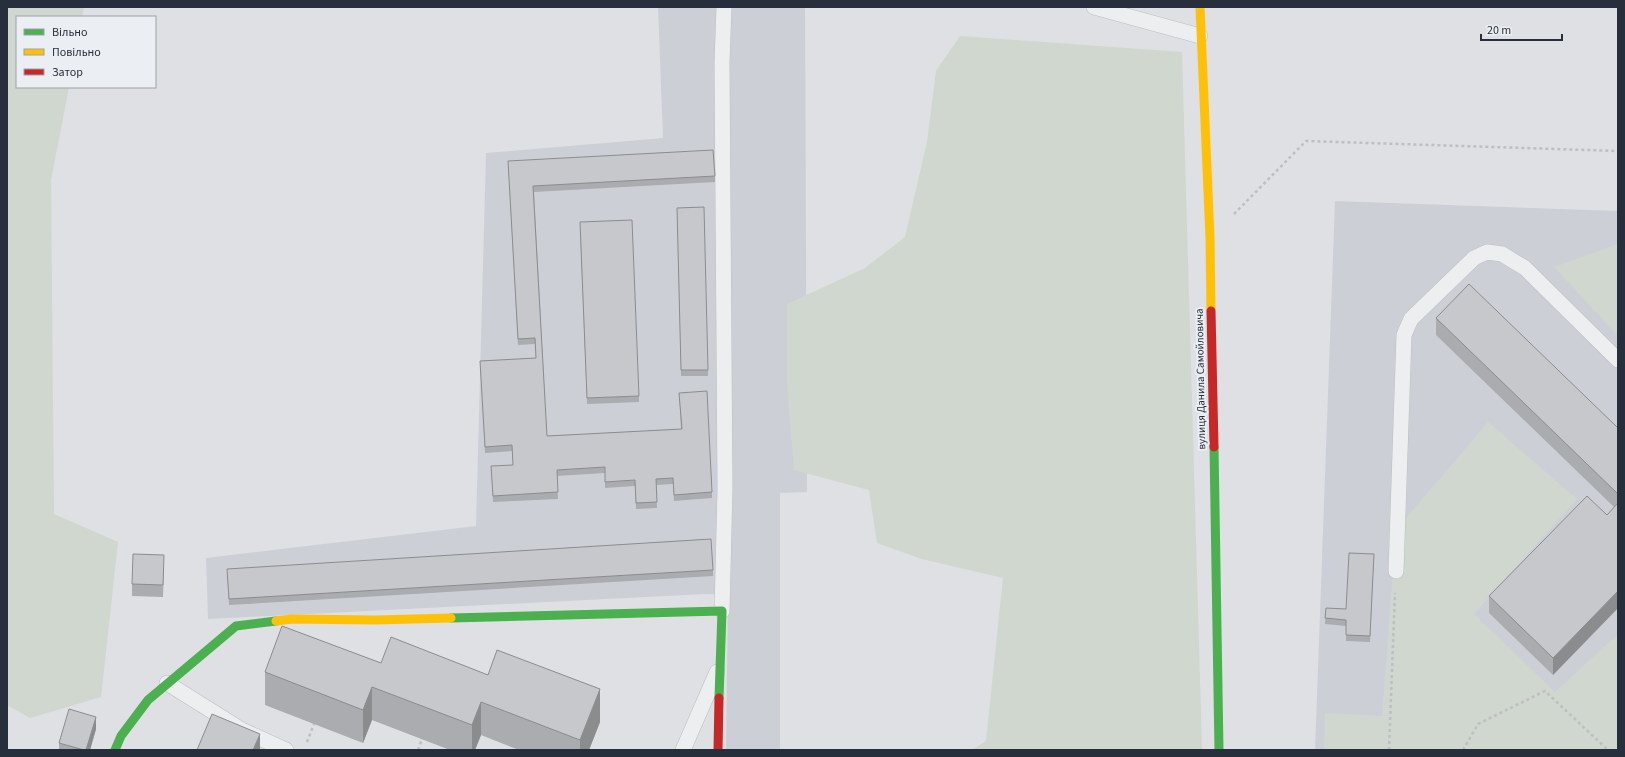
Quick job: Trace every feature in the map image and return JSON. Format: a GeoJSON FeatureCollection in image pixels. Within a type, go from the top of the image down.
{"type":"FeatureCollection","features":[{"type":"Feature","properties":{"kind":"street","name":"вулиця Данила Самойловича"},"geometry":{"type":"LineString","coordinates":[[1200,7],[1200,36],[1210,238],[1219,750]]}},
{"type":"Feature","properties":{"kind":"street"},"geometry":{"type":"LineString","coordinates":[[115,750],[122,736],[148,700],[236,626],[292,619],[376,620],[722,611],[718,750]]}},
{"type":"Feature","properties":{"kind":"lane"},"geometry":{"type":"LineString","coordinates":[[722,611],[725,488],[722,71],[724,7]]}},
{"type":"Feature","properties":{"kind":"lane"},"geometry":{"type":"LineString","coordinates":[[1094,7],[1200,36]]}},
{"type":"Feature","properties":{"kind":"lane"},"geometry":{"type":"LineString","coordinates":[[1396,571],[1404,335],[1411,319],[1474,258],[1487,252],[1502,254],[1525,268],[1618,360]]}},
{"type":"Feature","properties":{"kind":"lane"},"geometry":{"type":"LineString","coordinates":[[683,750],[720,665]]}},
{"type":"Feature","properties":{"kind":"lane"},"geometry":{"type":"LineString","coordinates":[[168,683],[242,730],[286,750]]}},
{"type":"Feature","properties":{"kind":"path"},"geometry":{"type":"LineString","coordinates":[[1210,238],[1306,141],[1618,151]]}},
{"type":"Feature","properties":{"kind":"path"},"geometry":{"type":"LineString","coordinates":[[1389,750],[1396,571]]}},
{"type":"Feature","properties":{"kind":"path"},"geometry":{"type":"LineString","coordinates":[[1463,750],[1478,724],[1544,691],[1608,750]]}},
{"type":"Feature","properties":{"kind":"path"},"geometry":{"type":"LineString","coordinates":[[306,744],[314,724]]}},
{"type":"Feature","properties":{"kind":"path"},"geometry":{"type":"LineString","coordinates":[[418,750],[422,739]]}},
{"type":"Feature","properties":{"kind":"shaded area"},"geometry":{"type":"Polygon","coordinates":[[[7,7],[84,7],[82,16],[16,16],[16,88],[69,88],[51,180],[54,514],[118,542],[101,697],[30,718],[7,705],[7,7]]]}},
{"type":"Feature","properties":{"kind":"shaded area"},"geometry":{"type":"Polygon","coordinates":[[[658,7],[805,7],[807,492],[780,493],[780,750],[726,750],[728,595],[706,594],[208,619],[206,558],[476,526],[486,153],[663,138],[658,7]]]}},
{"type":"Feature","properties":{"kind":"shaded area"},"geometry":{"type":"Polygon","coordinates":[[[960,36],[1182,52],[1202,750],[972,750],[986,741],[1003,578],[922,559],[877,543],[869,490],[794,470],[787,386],[787,304],[865,268],[905,237],[927,142],[936,71],[960,36]]]}},
{"type":"Feature","properties":{"kind":"shaded area"},"geometry":{"type":"Polygon","coordinates":[[[1335,201],[1618,211],[1618,750],[1315,750],[1335,201]]]}},
{"type":"Feature","properties":{"kind":"shaded area"},"geometry":{"type":"Polygon","coordinates":[[[1618,244],[1618,336],[1554,267],[1618,244]]]}},
{"type":"Feature","properties":{"kind":"shaded area"},"geometry":{"type":"Polygon","coordinates":[[[1488,422],[1577,499],[1474,614],[1555,692],[1618,634],[1618,750],[1324,750],[1325,713],[1382,716],[1396,530],[1488,422]]]}},
{"type":"Feature","properties":{"kind":"building"},"geometry":{"type":"Polygon","coordinates":[[[713,150],[715,176],[533,186],[547,436],[682,429],[679,393],[707,391],[712,492],[674,495],[673,478],[656,479],[657,502],[636,503],[635,480],[605,482],[605,467],[557,470],[558,492],[493,496],[491,466],[513,465],[512,445],[485,447],[480,361],[536,358],[535,338],[518,339],[508,161],[713,150]]]}},
{"type":"Feature","properties":{"kind":"building"},"geometry":{"type":"Polygon","coordinates":[[[704,207],[708,370],[681,370],[677,208],[704,207]]]}},
{"type":"Feature","properties":{"kind":"building"},"geometry":{"type":"Polygon","coordinates":[[[632,220],[639,396],[587,398],[580,222],[632,220]]]}},
{"type":"Feature","properties":{"kind":"building"},"geometry":{"type":"Polygon","coordinates":[[[1469,284],[1618,428],[1618,494],[1436,318],[1469,284]]]}},
{"type":"Feature","properties":{"kind":"building"},"geometry":{"type":"Polygon","coordinates":[[[1587,496],[1607,515],[1618,503],[1618,591],[1553,658],[1489,596],[1587,496]]]}},
{"type":"Feature","properties":{"kind":"building"},"geometry":{"type":"Polygon","coordinates":[[[711,539],[713,570],[229,599],[227,569],[711,539]]]}},
{"type":"Feature","properties":{"kind":"building"},"geometry":{"type":"Polygon","coordinates":[[[1349,553],[1374,554],[1370,636],[1346,635],[1346,620],[1325,618],[1326,608],[1346,609],[1349,553]]]}},
{"type":"Feature","properties":{"kind":"building"},"geometry":{"type":"Polygon","coordinates":[[[133,554],[164,555],[163,585],[132,584],[133,554]]]}},
{"type":"Feature","properties":{"kind":"building"},"geometry":{"type":"Polygon","coordinates":[[[282,626],[381,663],[391,637],[488,675],[497,650],[600,689],[580,740],[481,702],[472,725],[372,687],[363,710],[265,672],[282,626]]]}},
{"type":"Feature","properties":{"kind":"building"},"geometry":{"type":"Polygon","coordinates":[[[69,709],[96,717],[86,750],[59,743],[69,709]]]}},
{"type":"Feature","properties":{"kind":"building"},"geometry":{"type":"Polygon","coordinates":[[[212,714],[260,734],[253,750],[197,750],[212,714]]]}},
{"type":"Feature","properties":{"kind":"traffic: fast"},"geometry":{"type":"LineString","coordinates":[[1214,447],[1219,750]]}},
{"type":"Feature","properties":{"kind":"traffic: fast"},"geometry":{"type":"LineString","coordinates":[[451,618],[722,611],[719,698]]}},
{"type":"Feature","properties":{"kind":"traffic: fast"},"geometry":{"type":"LineString","coordinates":[[115,750],[121,736],[148,700],[236,626],[276,621]]}},
{"type":"Feature","properties":{"kind":"traffic: slow"},"geometry":{"type":"LineString","coordinates":[[1200,7],[1210,238],[1211,311]]}},
{"type":"Feature","properties":{"kind":"traffic: slow"},"geometry":{"type":"LineString","coordinates":[[276,621],[292,619],[376,620],[451,618]]}},
{"type":"Feature","properties":{"kind":"traffic: jam"},"geometry":{"type":"LineString","coordinates":[[1211,311],[1214,447]]}},
{"type":"Feature","properties":{"kind":"traffic: jam"},"geometry":{"type":"LineString","coordinates":[[718,750],[719,698]]}}]}
